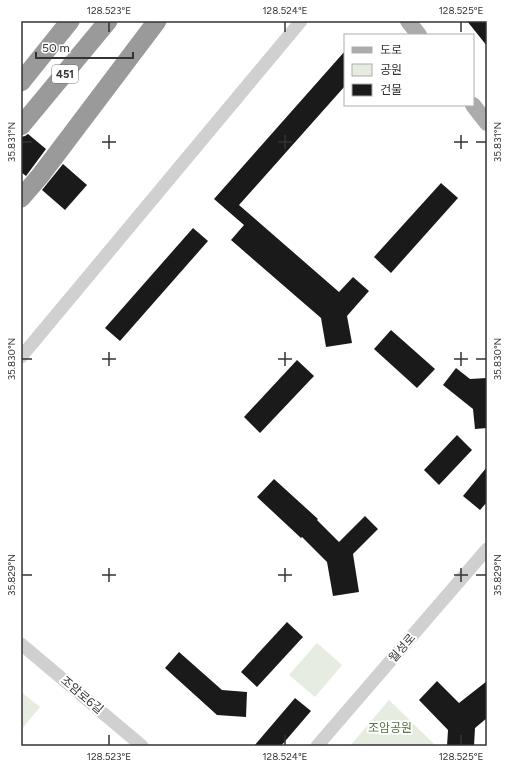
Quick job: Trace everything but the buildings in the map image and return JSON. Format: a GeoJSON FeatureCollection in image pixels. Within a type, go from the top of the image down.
{"type":"FeatureCollection","features":[{"type":"Feature","properties":{"kind":"highway","name":"451"},"geometry":{"type":"LineString","coordinates":[[21,82],[70,21]]}},
{"type":"Feature","properties":{"kind":"highway","name":"451"},"geometry":{"type":"LineString","coordinates":[[21,126],[108,21]]}},
{"type":"Feature","properties":{"kind":"highway"},"geometry":{"type":"LineString","coordinates":[[21,198],[40,176],[157,21]]}},
{"type":"Feature","properties":{"kind":"main road"},"geometry":{"type":"LineString","coordinates":[[408,21],[418,34]]}},
{"type":"Feature","properties":{"kind":"main road"},"geometry":{"type":"LineString","coordinates":[[474,106],[487,123]]}},
{"type":"Feature","properties":{"kind":"street"},"geometry":{"type":"LineString","coordinates":[[21,357],[301,21]]}},
{"type":"Feature","properties":{"kind":"street","name":"월성로"},"geometry":{"type":"LineString","coordinates":[[317,746],[487,549]]}},
{"type":"Feature","properties":{"kind":"street","name":"조암로6길"},"geometry":{"type":"LineString","coordinates":[[21,644],[142,746]]}},
{"type":"Feature","properties":{"kind":"green space"},"geometry":{"type":"Polygon","coordinates":[[[317,643],[342,665],[315,697],[289,675],[317,643]]]}},
{"type":"Feature","properties":{"kind":"green space"},"geometry":{"type":"Polygon","coordinates":[[[21,692],[40,707],[21,730],[21,692]]]}},
{"type":"Feature","properties":{"kind":"green space","name":"조암공원"},"geometry":{"type":"Polygon","coordinates":[[[389,700],[436,746],[350,746],[389,700]]]}}]}
